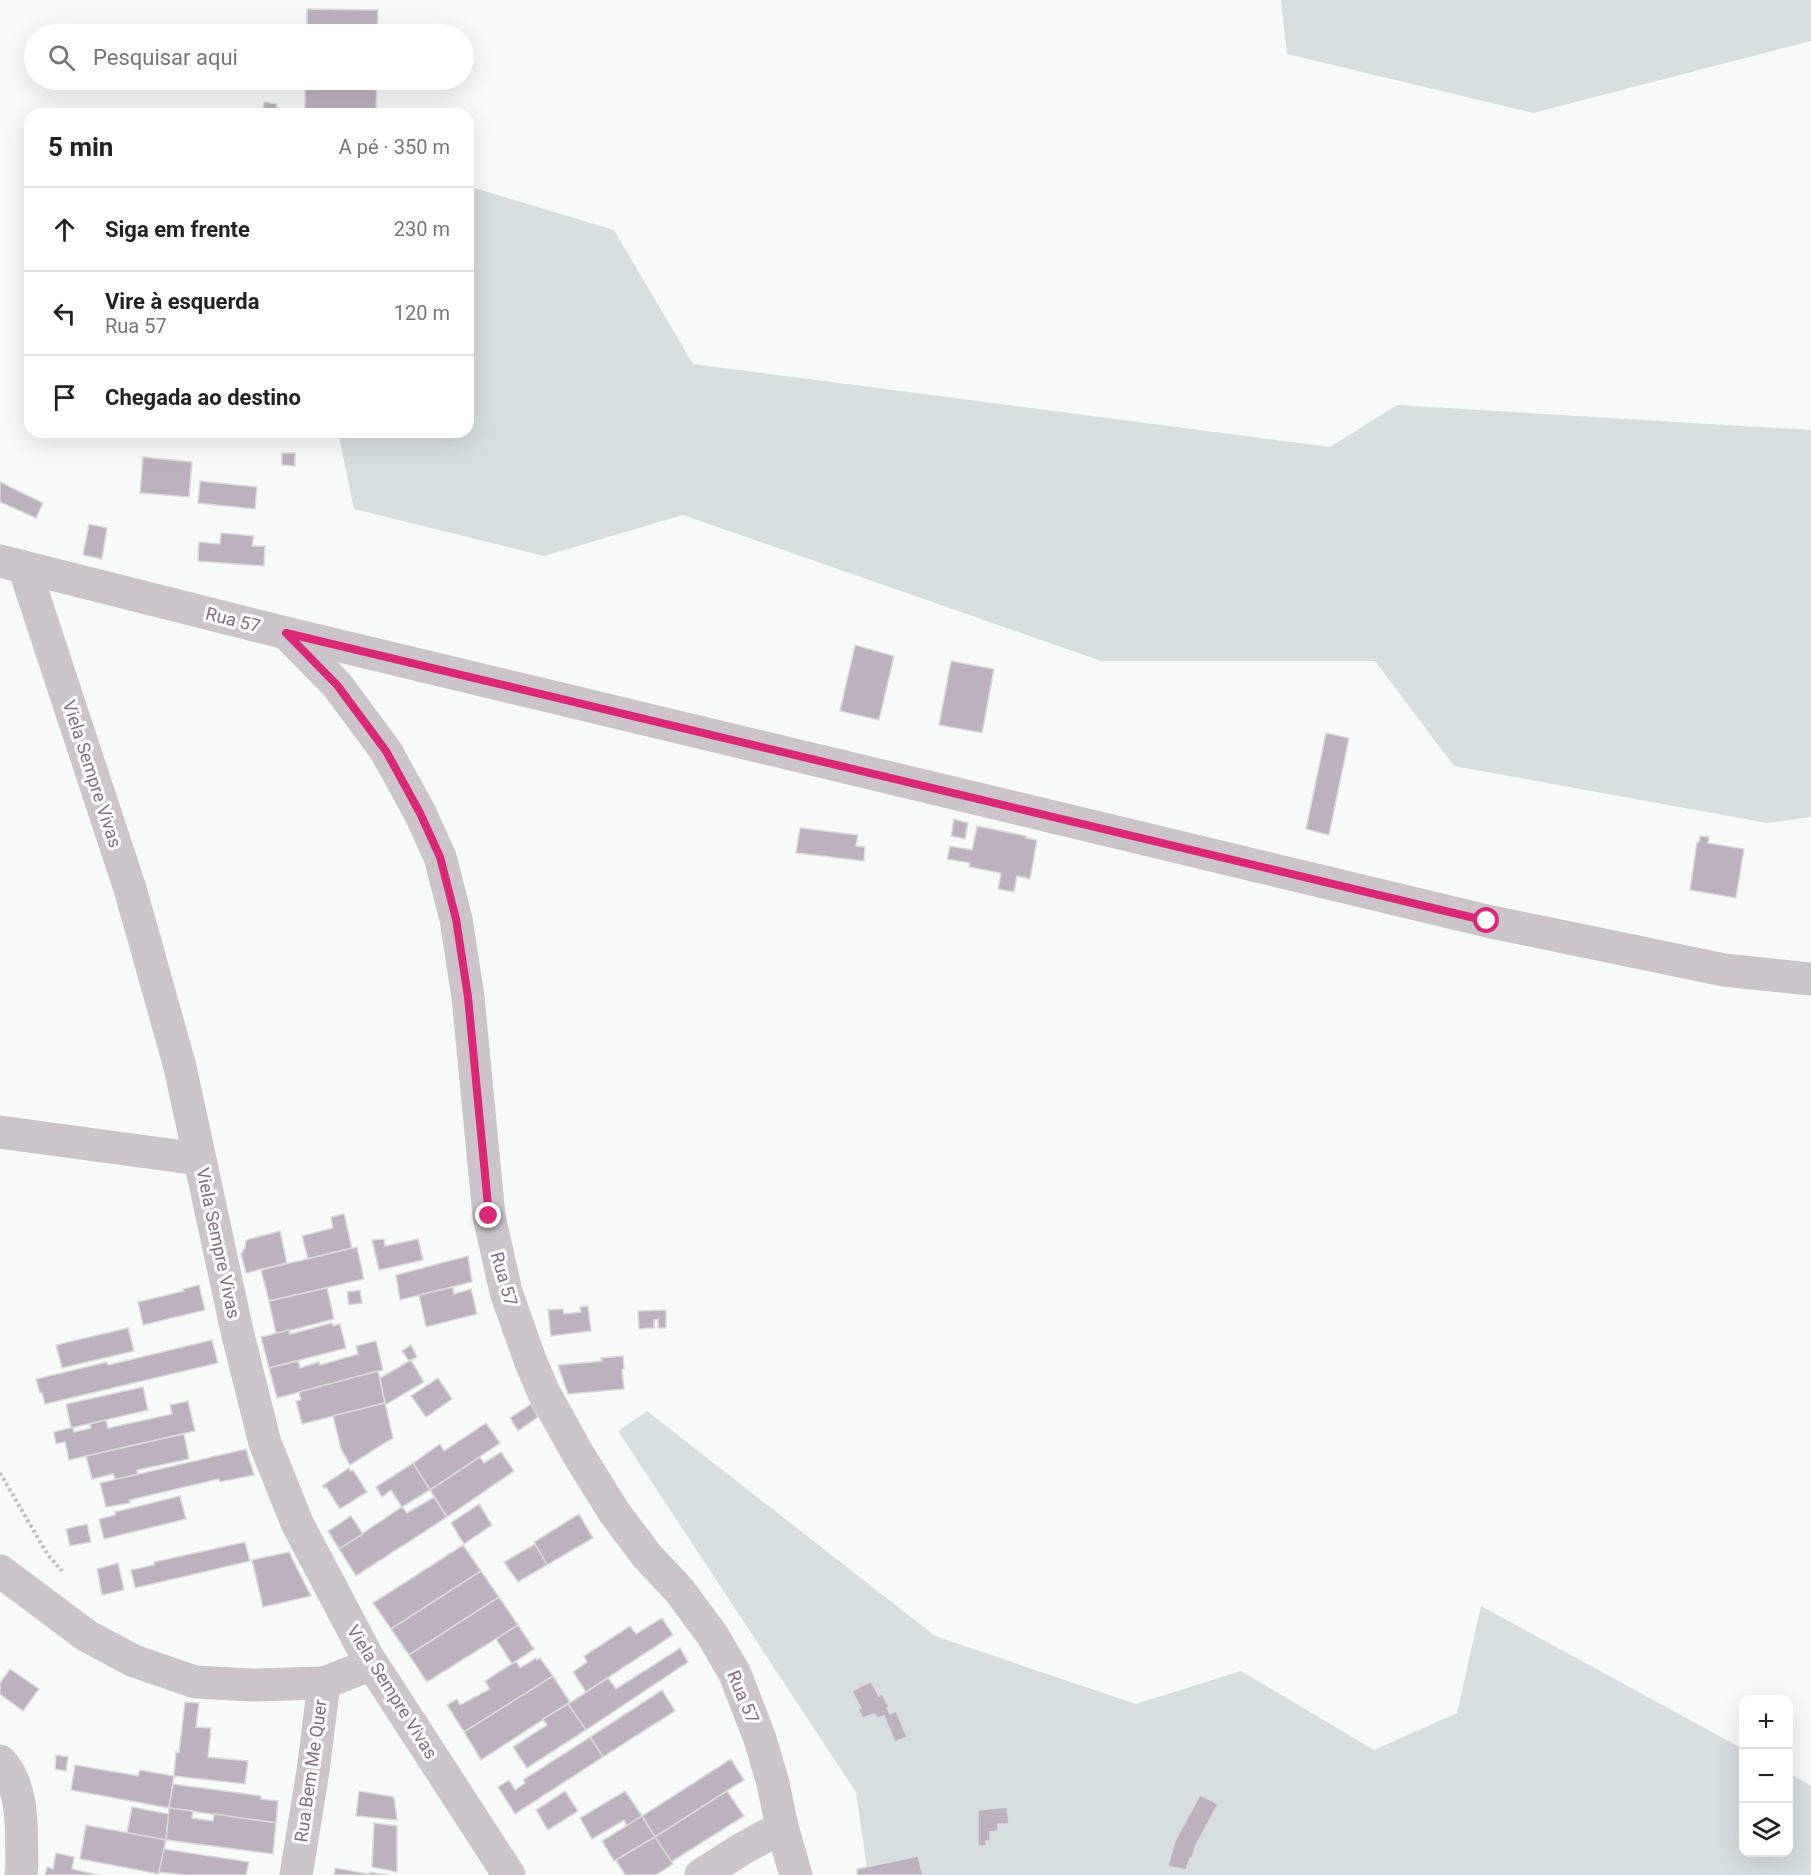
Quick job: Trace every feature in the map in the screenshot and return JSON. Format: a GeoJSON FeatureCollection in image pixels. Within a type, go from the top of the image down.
{"type":"FeatureCollection","features":[{"type":"Feature","properties":{"kind":"street","name":"Rua 57"},"geometry":{"type":"LineString","coordinates":[[12,564],[286,633],[337,685],[386,751],[420,813],[440,857],[456,919],[468,997],[489,1216],[506,1292],[543,1391],[578,1454],[647,1556],[679,1590],[713,1636],[735,1674],[760,1739],[796,1875]]}},
{"type":"Feature","properties":{"kind":"street","name":"Viela Sempre Vivas"},"geometry":{"type":"LineString","coordinates":[[12,564],[131,892],[180,1067],[237,1331],[266,1443],[297,1523],[367,1656],[510,1875]]}},
{"type":"Feature","properties":{"kind":"street"},"geometry":{"type":"LineString","coordinates":[[286,633],[1487,921],[1724,970],[1811,979]]}},
{"type":"Feature","properties":{"kind":"street"},"geometry":{"type":"LineString","coordinates":[[0,1132],[199,1159]]}},
{"type":"Feature","properties":{"kind":"street"},"geometry":{"type":"LineString","coordinates":[[0,1571],[87,1636],[134,1661],[195,1682],[252,1685],[324,1683]]}},
{"type":"Feature","properties":{"kind":"street","name":"Rua Bem Me Quer"},"geometry":{"type":"LineString","coordinates":[[296,1875],[313,1771],[324,1683],[372,1664]]}},
{"type":"Feature","properties":{"kind":"street"},"geometry":{"type":"LineString","coordinates":[[0,1761],[7,1768],[17,1791],[21,1833],[21,1875]]}},
{"type":"Feature","properties":{"kind":"street"},"geometry":{"type":"LineString","coordinates":[[701,1875],[782,1827]]}},
{"type":"Feature","properties":{"kind":"path"},"geometry":{"type":"LineString","coordinates":[[0,1473],[48,1555],[63,1573]]}},
{"type":"Feature","properties":{"kind":"shaded area"},"geometry":{"type":"Polygon","coordinates":[[[1281,0],[1811,0],[1811,41],[1533,113],[1287,54],[1281,0]]]}},
{"type":"Feature","properties":{"kind":"shaded area"},"geometry":{"type":"Polygon","coordinates":[[[474,188],[614,230],[693,364],[1330,447],[1397,405],[1811,430],[1811,817],[1767,823],[1454,766],[1375,661],[1101,661],[683,515],[544,556],[354,509],[339,438],[474,438],[474,188]]]}},
{"type":"Feature","properties":{"kind":"shaded area"},"geometry":{"type":"Polygon","coordinates":[[[647,1411],[935,1636],[1136,1704],[1241,1671],[1374,1750],[1457,1713],[1481,1606],[1739,1747],[1739,1857],[1793,1857],[1793,1775],[1811,1786],[1811,1875],[868,1875],[856,1792],[618,1431],[647,1411]]]}},
{"type":"Feature","properties":{"kind":"building"},"geometry":{"type":"Polygon","coordinates":[[[307,9],[378,10],[377,24],[307,24],[307,9]]]}},
{"type":"Feature","properties":{"kind":"building"},"geometry":{"type":"Polygon","coordinates":[[[305,90],[377,90],[376,108],[305,108],[305,90]]]}},
{"type":"Feature","properties":{"kind":"building"},"geometry":{"type":"Polygon","coordinates":[[[264,102],[277,104],[276,108],[263,108],[264,102]]]}},
{"type":"Feature","properties":{"kind":"building"},"geometry":{"type":"Polygon","coordinates":[[[282,453],[295,453],[295,466],[282,465],[282,453]]]}},
{"type":"Feature","properties":{"kind":"building"},"geometry":{"type":"Polygon","coordinates":[[[143,457],[192,462],[189,497],[140,493],[143,457]]]}},
{"type":"Feature","properties":{"kind":"building"},"geometry":{"type":"Polygon","coordinates":[[[200,481],[257,487],[255,509],[198,503],[200,481]]]}},
{"type":"Feature","properties":{"kind":"building"},"geometry":{"type":"Polygon","coordinates":[[[0,482],[43,503],[36,518],[0,502],[0,482]]]}},
{"type":"Feature","properties":{"kind":"building"},"geometry":{"type":"Polygon","coordinates":[[[89,524],[107,528],[102,559],[83,555],[89,524]]]}},
{"type":"Feature","properties":{"kind":"building"},"geometry":{"type":"Polygon","coordinates":[[[221,533],[254,536],[252,546],[265,546],[264,566],[198,561],[199,542],[220,544],[221,533]]]}},
{"type":"Feature","properties":{"kind":"building"},"geometry":{"type":"Polygon","coordinates":[[[855,645],[894,656],[879,720],[840,711],[855,645]]]}},
{"type":"Feature","properties":{"kind":"building"},"geometry":{"type":"Polygon","coordinates":[[[951,661],[994,669],[982,733],[939,725],[951,661]]]}},
{"type":"Feature","properties":{"kind":"building"},"geometry":{"type":"Polygon","coordinates":[[[1326,733],[1349,738],[1329,835],[1306,829],[1326,733]]]}},
{"type":"Feature","properties":{"kind":"building"},"geometry":{"type":"Polygon","coordinates":[[[954,819],[968,823],[965,839],[951,836],[954,819]]]}},
{"type":"Feature","properties":{"kind":"building"},"geometry":{"type":"Polygon","coordinates":[[[977,826],[1037,840],[1030,879],[1017,876],[1014,892],[998,889],[1001,873],[969,867],[970,863],[947,859],[950,846],[972,850],[977,826]]]}},
{"type":"Feature","properties":{"kind":"building"},"geometry":{"type":"Polygon","coordinates":[[[800,828],[858,835],[856,846],[865,847],[864,861],[796,853],[800,828]]]}},
{"type":"Feature","properties":{"kind":"building"},"geometry":{"type":"Polygon","coordinates":[[[1700,836],[1709,837],[1708,843],[1744,849],[1736,898],[1690,890],[1697,842],[1700,836]]]}},
{"type":"Feature","properties":{"kind":"building"},"geometry":{"type":"Polygon","coordinates":[[[344,1214],[352,1248],[308,1259],[302,1236],[333,1228],[331,1217],[344,1214]]]}},
{"type":"Feature","properties":{"kind":"building"},"geometry":{"type":"Polygon","coordinates":[[[280,1231],[287,1263],[246,1273],[241,1254],[246,1240],[280,1231]]]}},
{"type":"Feature","properties":{"kind":"building"},"geometry":{"type":"Polygon","coordinates":[[[384,1239],[385,1246],[418,1239],[423,1260],[379,1270],[372,1240],[384,1239]]]}},
{"type":"Feature","properties":{"kind":"building"},"geometry":{"type":"Polygon","coordinates":[[[357,1247],[364,1279],[269,1301],[261,1270],[357,1247]]]}},
{"type":"Feature","properties":{"kind":"building"},"geometry":{"type":"Polygon","coordinates":[[[468,1256],[472,1282],[400,1300],[396,1275],[468,1256]]]}},
{"type":"Feature","properties":{"kind":"building"},"geometry":{"type":"Polygon","coordinates":[[[199,1285],[205,1310],[143,1325],[138,1302],[199,1285]]]}},
{"type":"Feature","properties":{"kind":"building"},"geometry":{"type":"Polygon","coordinates":[[[453,1287],[454,1294],[471,1289],[477,1314],[426,1327],[419,1295],[453,1287]]]}},
{"type":"Feature","properties":{"kind":"building"},"geometry":{"type":"Polygon","coordinates":[[[327,1288],[334,1319],[276,1334],[269,1301],[327,1288]]]}},
{"type":"Feature","properties":{"kind":"building"},"geometry":{"type":"Polygon","coordinates":[[[360,1290],[362,1303],[349,1305],[347,1292],[360,1290]]]}},
{"type":"Feature","properties":{"kind":"building"},"geometry":{"type":"Polygon","coordinates":[[[588,1306],[591,1331],[551,1336],[548,1310],[563,1309],[564,1314],[581,1312],[580,1307],[588,1306]]]}},
{"type":"Feature","properties":{"kind":"building"},"geometry":{"type":"Polygon","coordinates":[[[666,1310],[666,1328],[658,1328],[658,1319],[654,1320],[654,1328],[639,1329],[638,1311],[666,1310]]]}},
{"type":"Feature","properties":{"kind":"building"},"geometry":{"type":"Polygon","coordinates":[[[332,1323],[333,1326],[340,1324],[346,1348],[269,1368],[261,1337],[289,1330],[290,1334],[332,1323]]]}},
{"type":"Feature","properties":{"kind":"building"},"geometry":{"type":"Polygon","coordinates":[[[128,1328],[134,1351],[62,1368],[56,1345],[128,1328]]]}},
{"type":"Feature","properties":{"kind":"building"},"geometry":{"type":"Polygon","coordinates":[[[212,1340],[218,1363],[45,1404],[36,1379],[107,1362],[108,1365],[212,1340]]]}},
{"type":"Feature","properties":{"kind":"building"},"geometry":{"type":"Polygon","coordinates":[[[376,1341],[383,1370],[277,1398],[269,1368],[298,1361],[300,1368],[319,1362],[320,1365],[358,1354],[356,1346],[376,1341]]]}},
{"type":"Feature","properties":{"kind":"building"},"geometry":{"type":"Polygon","coordinates":[[[411,1345],[417,1357],[409,1361],[402,1351],[411,1345]]]}},
{"type":"Feature","properties":{"kind":"building"},"geometry":{"type":"Polygon","coordinates":[[[623,1356],[624,1389],[568,1394],[558,1365],[602,1361],[601,1358],[623,1356]]]}},
{"type":"Feature","properties":{"kind":"building"},"geometry":{"type":"Polygon","coordinates":[[[411,1360],[424,1382],[385,1405],[380,1378],[411,1360]]]}},
{"type":"Feature","properties":{"kind":"building"},"geometry":{"type":"Polygon","coordinates":[[[378,1371],[385,1403],[302,1424],[296,1401],[301,1400],[299,1392],[378,1371]]]}},
{"type":"Feature","properties":{"kind":"building"},"geometry":{"type":"Polygon","coordinates":[[[438,1378],[452,1399],[426,1417],[411,1396],[438,1378]]]}},
{"type":"Feature","properties":{"kind":"building"},"geometry":{"type":"Polygon","coordinates":[[[143,1387],[148,1410],[71,1428],[66,1404],[143,1387]]]}},
{"type":"Feature","properties":{"kind":"building"},"geometry":{"type":"Polygon","coordinates":[[[188,1401],[195,1431],[69,1460],[65,1442],[56,1444],[54,1432],[73,1427],[74,1432],[91,1428],[90,1424],[106,1420],[108,1428],[172,1414],[170,1405],[188,1401]]]}},
{"type":"Feature","properties":{"kind":"building"},"geometry":{"type":"Polygon","coordinates":[[[385,1403],[393,1438],[350,1465],[341,1449],[333,1416],[385,1403]]]}},
{"type":"Feature","properties":{"kind":"building"},"geometry":{"type":"Polygon","coordinates":[[[531,1404],[538,1417],[518,1431],[510,1418],[531,1404]]]}},
{"type":"Feature","properties":{"kind":"building"},"geometry":{"type":"Polygon","coordinates":[[[486,1423],[500,1443],[430,1490],[413,1463],[440,1444],[444,1451],[486,1423]]]}},
{"type":"Feature","properties":{"kind":"building"},"geometry":{"type":"Polygon","coordinates":[[[184,1434],[189,1459],[137,1470],[138,1474],[115,1480],[113,1474],[92,1479],[86,1456],[184,1434]]]}},
{"type":"Feature","properties":{"kind":"building"},"geometry":{"type":"Polygon","coordinates":[[[246,1449],[254,1475],[220,1482],[219,1479],[129,1500],[130,1503],[106,1507],[100,1483],[246,1449]]]}},
{"type":"Feature","properties":{"kind":"building"},"geometry":{"type":"Polygon","coordinates":[[[501,1452],[514,1471],[447,1517],[430,1490],[480,1457],[484,1463],[501,1452]]]}},
{"type":"Feature","properties":{"kind":"building"},"geometry":{"type":"Polygon","coordinates":[[[413,1463],[430,1490],[402,1507],[391,1490],[382,1497],[376,1487],[413,1463]]]}},
{"type":"Feature","properties":{"kind":"building"},"geometry":{"type":"Polygon","coordinates":[[[349,1468],[350,1471],[353,1470],[367,1492],[340,1509],[326,1487],[322,1486],[349,1468]]]}},
{"type":"Feature","properties":{"kind":"building"},"geometry":{"type":"Polygon","coordinates":[[[180,1496],[186,1519],[104,1539],[99,1519],[115,1515],[115,1512],[180,1496]]]}},
{"type":"Feature","properties":{"kind":"building"},"geometry":{"type":"Polygon","coordinates":[[[434,1497],[447,1517],[356,1576],[339,1549],[402,1507],[407,1513],[434,1497]]]}},
{"type":"Feature","properties":{"kind":"building"},"geometry":{"type":"Polygon","coordinates":[[[479,1504],[492,1525],[464,1544],[451,1523],[479,1504]]]}},
{"type":"Feature","properties":{"kind":"building"},"geometry":{"type":"Polygon","coordinates":[[[579,1514],[593,1538],[547,1565],[534,1542],[579,1514]]]}},
{"type":"Feature","properties":{"kind":"building"},"geometry":{"type":"Polygon","coordinates":[[[351,1516],[363,1534],[339,1549],[328,1531],[351,1516]]]}},
{"type":"Feature","properties":{"kind":"building"},"geometry":{"type":"Polygon","coordinates":[[[87,1524],[91,1542],[70,1546],[66,1529],[87,1524]]]}},
{"type":"Feature","properties":{"kind":"building"},"geometry":{"type":"Polygon","coordinates":[[[245,1542],[250,1561],[135,1588],[131,1570],[154,1565],[154,1562],[245,1542]]]}},
{"type":"Feature","properties":{"kind":"building"},"geometry":{"type":"Polygon","coordinates":[[[535,1544],[547,1565],[518,1582],[504,1562],[535,1544]]]}},
{"type":"Feature","properties":{"kind":"building"},"geometry":{"type":"Polygon","coordinates":[[[463,1545],[481,1571],[391,1629],[373,1603],[463,1545]]]}},
{"type":"Feature","properties":{"kind":"building"},"geometry":{"type":"Polygon","coordinates":[[[289,1552],[311,1596],[263,1607],[252,1560],[289,1552]]]}},
{"type":"Feature","properties":{"kind":"building"},"geometry":{"type":"Polygon","coordinates":[[[118,1563],[124,1590],[102,1595],[97,1569],[118,1563]]]}},
{"type":"Feature","properties":{"kind":"building"},"geometry":{"type":"Polygon","coordinates":[[[481,1571],[499,1597],[409,1655],[391,1629],[481,1571]]]}},
{"type":"Feature","properties":{"kind":"building"},"geometry":{"type":"Polygon","coordinates":[[[499,1597],[518,1625],[427,1682],[409,1655],[499,1597]]]}},
{"type":"Feature","properties":{"kind":"building"},"geometry":{"type":"Polygon","coordinates":[[[662,1618],[673,1635],[586,1692],[573,1672],[587,1662],[584,1656],[630,1626],[636,1634],[662,1618]]]}},
{"type":"Feature","properties":{"kind":"building"},"geometry":{"type":"Polygon","coordinates":[[[518,1625],[534,1649],[512,1664],[496,1639],[518,1625]]]}},
{"type":"Feature","properties":{"kind":"building"},"geometry":{"type":"Polygon","coordinates":[[[680,1648],[688,1662],[586,1730],[568,1704],[608,1678],[616,1689],[680,1648]]]}},
{"type":"Feature","properties":{"kind":"building"},"geometry":{"type":"Polygon","coordinates":[[[536,1658],[537,1660],[540,1658],[553,1676],[464,1732],[447,1705],[457,1699],[460,1705],[490,1689],[485,1681],[516,1661],[520,1668],[536,1658]]]}},
{"type":"Feature","properties":{"kind":"building"},"geometry":{"type":"Polygon","coordinates":[[[10,1669],[39,1689],[23,1711],[0,1694],[0,1683],[10,1669]]]}},
{"type":"Feature","properties":{"kind":"building"},"geometry":{"type":"Polygon","coordinates":[[[553,1676],[570,1702],[481,1760],[464,1732],[553,1676]]]}},
{"type":"Feature","properties":{"kind":"building"},"geometry":{"type":"Polygon","coordinates":[[[869,1682],[879,1696],[882,1694],[890,1714],[896,1711],[907,1737],[895,1742],[884,1716],[877,1718],[875,1714],[863,1718],[858,1709],[861,1708],[852,1691],[869,1682]]]}},
{"type":"Feature","properties":{"kind":"building"},"geometry":{"type":"Polygon","coordinates":[[[662,1690],[675,1711],[603,1757],[590,1737],[662,1690]]]}},
{"type":"Feature","properties":{"kind":"building"},"geometry":{"type":"Polygon","coordinates":[[[185,1702],[199,1703],[196,1727],[211,1728],[208,1757],[248,1761],[245,1784],[174,1776],[185,1702]]]}},
{"type":"Feature","properties":{"kind":"building"},"geometry":{"type":"Polygon","coordinates":[[[568,1704],[586,1730],[527,1768],[513,1747],[547,1725],[543,1719],[568,1704]]]}},
{"type":"Feature","properties":{"kind":"building"},"geometry":{"type":"Polygon","coordinates":[[[590,1737],[603,1757],[515,1814],[498,1787],[509,1780],[515,1790],[525,1783],[523,1780],[590,1737]]]}},
{"type":"Feature","properties":{"kind":"building"},"geometry":{"type":"Polygon","coordinates":[[[56,1755],[68,1757],[66,1771],[55,1769],[56,1755]]]}},
{"type":"Feature","properties":{"kind":"building"},"geometry":{"type":"Polygon","coordinates":[[[731,1759],[744,1780],[655,1837],[642,1816],[731,1759]]]}},
{"type":"Feature","properties":{"kind":"building"},"geometry":{"type":"Polygon","coordinates":[[[75,1765],[138,1776],[140,1770],[174,1776],[169,1808],[71,1790],[75,1765]]]}},
{"type":"Feature","properties":{"kind":"building"},"geometry":{"type":"Polygon","coordinates":[[[173,1784],[261,1796],[261,1799],[278,1801],[276,1823],[169,1808],[173,1784]]]}},
{"type":"Feature","properties":{"kind":"building"},"geometry":{"type":"Polygon","coordinates":[[[359,1791],[394,1797],[397,1820],[356,1816],[359,1791]]]}},
{"type":"Feature","properties":{"kind":"building"},"geometry":{"type":"Polygon","coordinates":[[[565,1791],[578,1811],[548,1830],[536,1810],[565,1791]]]}},
{"type":"Feature","properties":{"kind":"building"},"geometry":{"type":"Polygon","coordinates":[[[625,1791],[642,1816],[627,1826],[624,1820],[592,1839],[580,1818],[625,1791]]]}},
{"type":"Feature","properties":{"kind":"building"},"geometry":{"type":"Polygon","coordinates":[[[727,1791],[744,1816],[671,1862],[655,1837],[727,1791]]]}},
{"type":"Feature","properties":{"kind":"building"},"geometry":{"type":"Polygon","coordinates":[[[1200,1795],[1218,1804],[1195,1847],[1186,1870],[1168,1866],[1175,1841],[1200,1795]]]}},
{"type":"Feature","properties":{"kind":"building"},"geometry":{"type":"Polygon","coordinates":[[[132,1807],[169,1814],[166,1840],[127,1833],[132,1807]]]}},
{"type":"Feature","properties":{"kind":"building"},"geometry":{"type":"Polygon","coordinates":[[[1007,1807],[1009,1824],[998,1824],[998,1831],[990,1832],[990,1841],[986,1841],[986,1846],[978,1846],[978,1810],[1007,1807]]]}},
{"type":"Feature","properties":{"kind":"building"},"geometry":{"type":"Polygon","coordinates":[[[169,1808],[193,1811],[192,1818],[213,1821],[214,1814],[276,1823],[273,1854],[166,1840],[169,1808]]]}},
{"type":"Feature","properties":{"kind":"building"},"geometry":{"type":"Polygon","coordinates":[[[642,1816],[655,1837],[614,1861],[602,1841],[642,1816]]]}},
{"type":"Feature","properties":{"kind":"building"},"geometry":{"type":"Polygon","coordinates":[[[374,1823],[397,1826],[397,1872],[372,1867],[374,1823]]]}},
{"type":"Feature","properties":{"kind":"building"},"geometry":{"type":"Polygon","coordinates":[[[86,1825],[166,1840],[159,1874],[80,1859],[86,1825]]]}},
{"type":"Feature","properties":{"kind":"building"},"geometry":{"type":"Polygon","coordinates":[[[655,1837],[673,1864],[656,1875],[625,1875],[616,1860],[655,1837]]]}},
{"type":"Feature","properties":{"kind":"building"},"geometry":{"type":"Polygon","coordinates":[[[164,1849],[249,1862],[246,1875],[186,1875],[159,1872],[164,1849]]]}},
{"type":"Feature","properties":{"kind":"building"},"geometry":{"type":"Polygon","coordinates":[[[56,1853],[74,1857],[72,1869],[99,1875],[45,1875],[47,1867],[53,1869],[56,1853]]]}},
{"type":"Feature","properties":{"kind":"building"},"geometry":{"type":"Polygon","coordinates":[[[918,1856],[923,1875],[857,1875],[857,1869],[918,1856]]]}},
{"type":"Feature","properties":{"kind":"building"},"geometry":{"type":"Polygon","coordinates":[[[335,1868],[369,1874],[370,1872],[389,1875],[334,1875],[335,1868]]]}},
{"type":"Feature","properties":{"kind":"route"},"geometry":{"type":"LineString","coordinates":[[489,1216],[468,997],[456,919],[440,857],[420,813],[386,751],[337,685],[286,633],[1487,921]]}}]}
